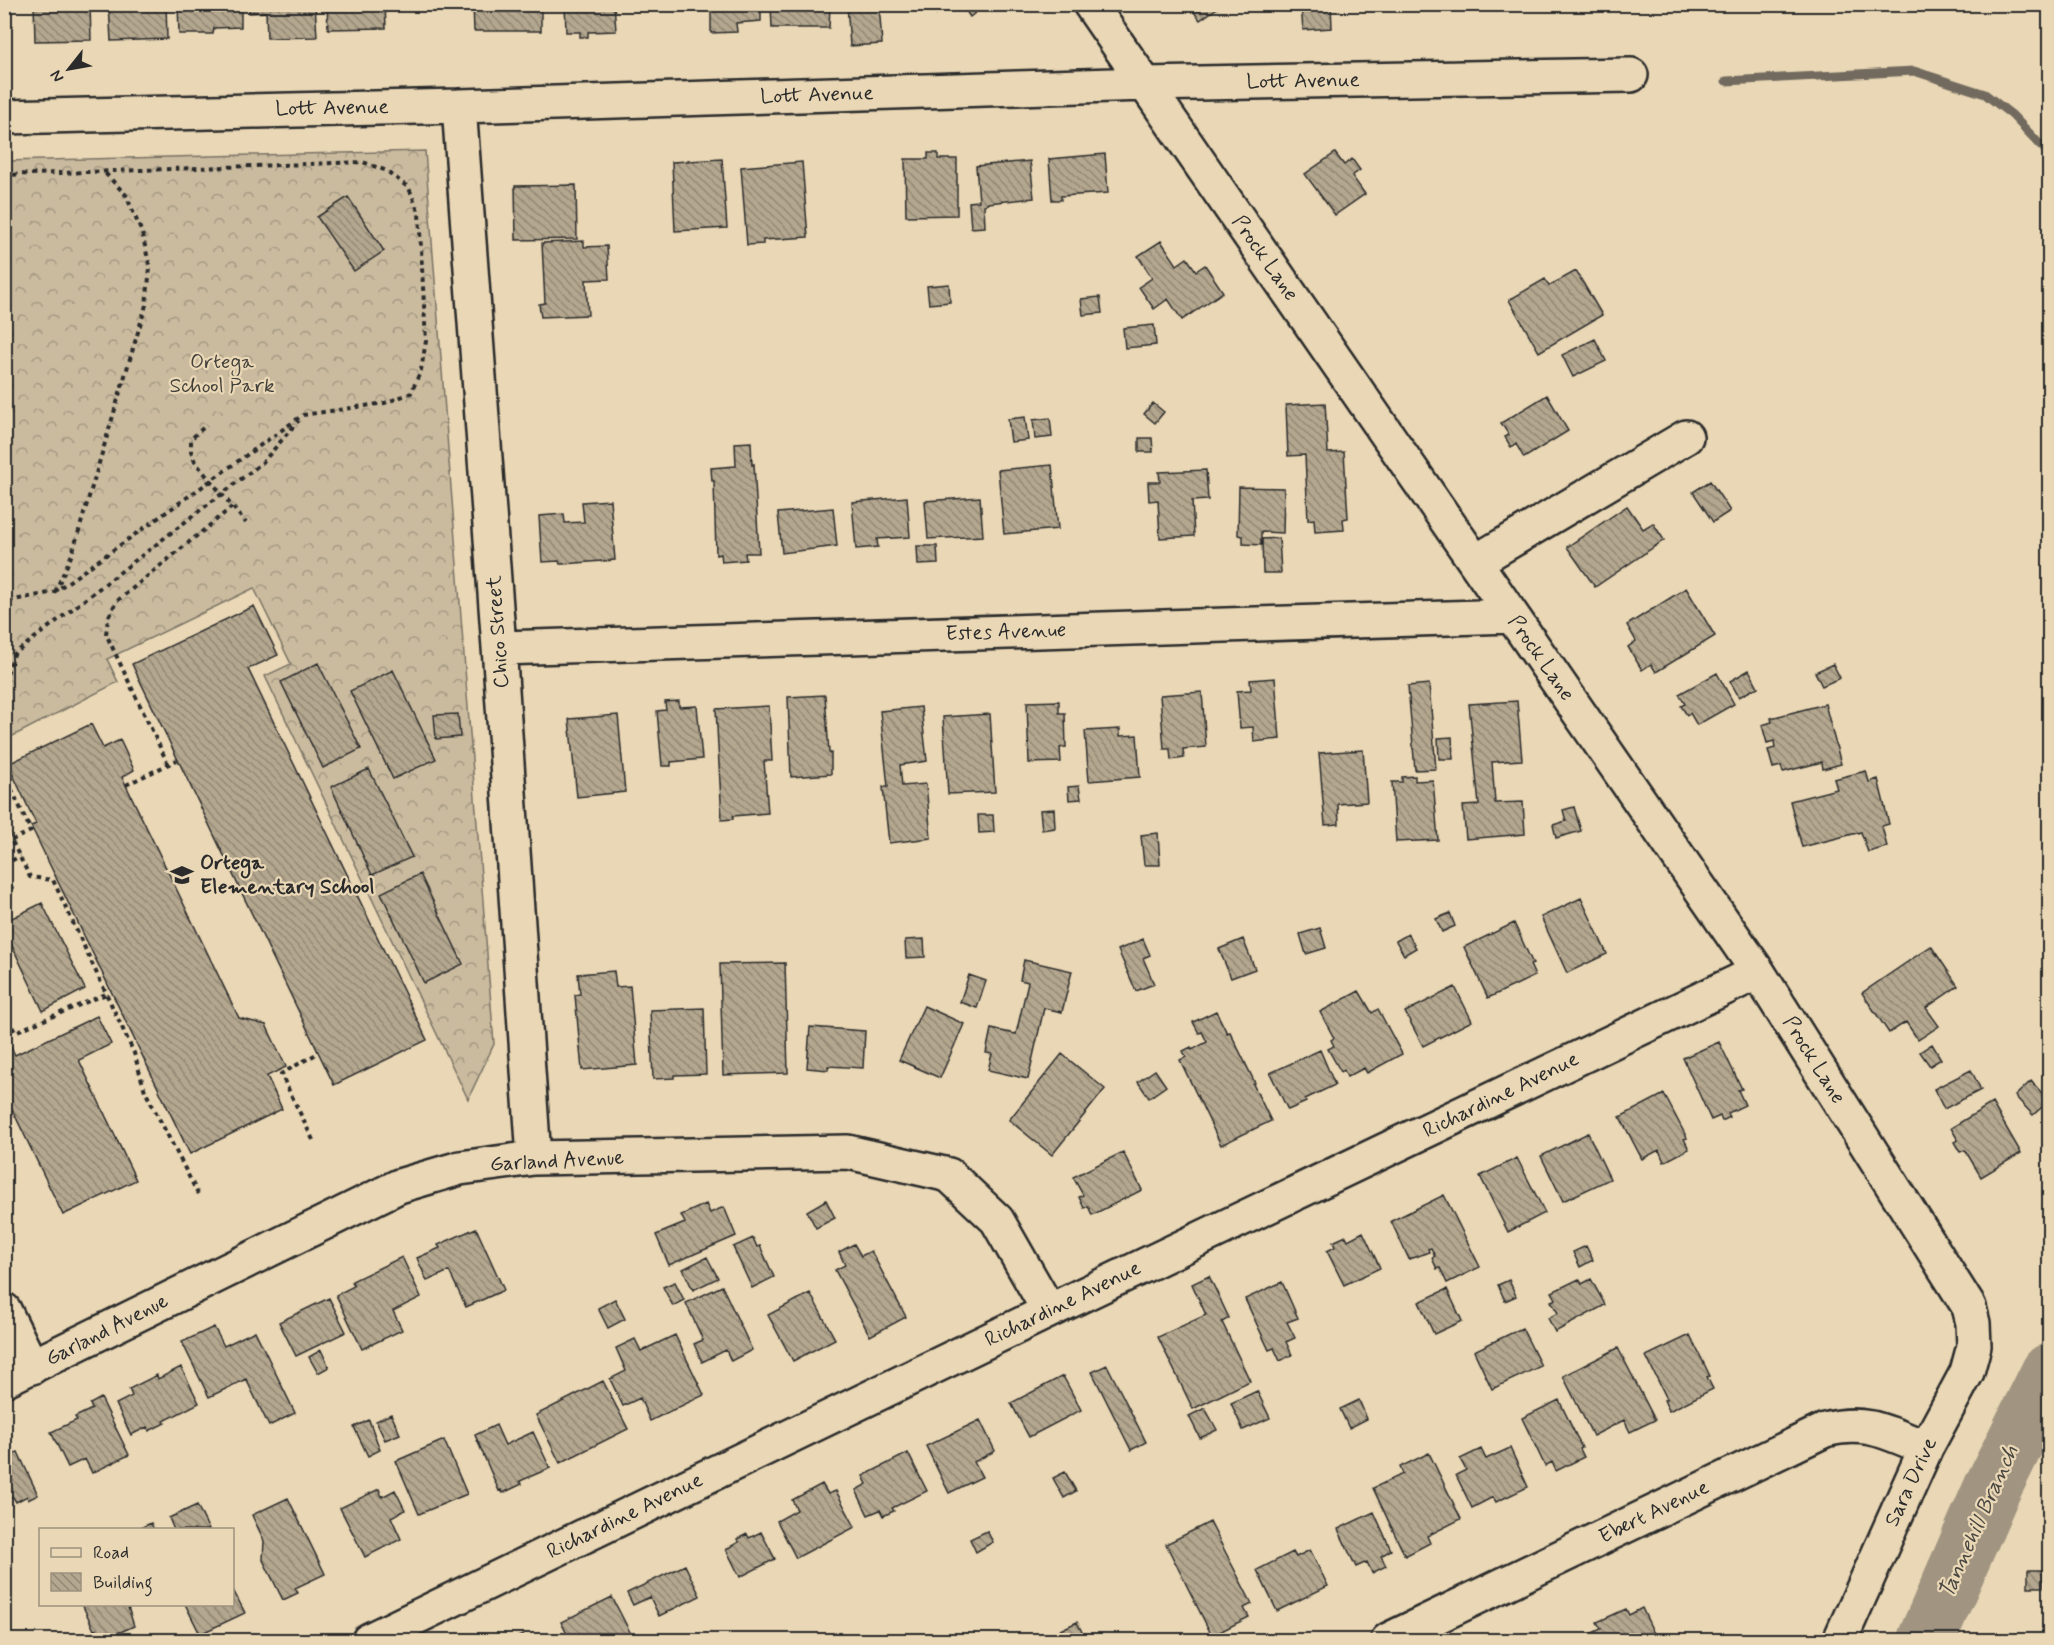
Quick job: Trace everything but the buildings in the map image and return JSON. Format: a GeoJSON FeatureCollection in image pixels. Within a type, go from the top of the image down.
{"type":"FeatureCollection","features":[{"type":"Feature","properties":{"kind":"street","name":"Prock Lane"},"geometry":{"type":"LineString","coordinates":[[1090,4],[1758,972],[1961,1292],[1969,1307],[1973,1323]]}},
{"type":"Feature","properties":{"kind":"street","name":"Lott Avenue"},"geometry":{"type":"LineString","coordinates":[[4,117],[1145,84],[1630,75]]}},
{"type":"Feature","properties":{"kind":"street","name":"Chico Street"},"geometry":{"type":"LineString","coordinates":[[459,105],[534,1158]]}},
{"type":"Feature","properties":{"kind":"street"},"geometry":{"type":"LineString","coordinates":[[1475,562],[1686,437]]}},
{"type":"Feature","properties":{"kind":"street","name":"Estes Avenue"},"geometry":{"type":"LineString","coordinates":[[499,648],[1512,616]]}},
{"type":"Feature","properties":{"kind":"street","name":"Richardine Avenue"},"geometry":{"type":"LineString","coordinates":[[369,1641],[1049,1311],[1758,972]]}},
{"type":"Feature","properties":{"kind":"street","name":"Garland Avenue"},"geometry":{"type":"LineString","coordinates":[[18,1374],[399,1186],[460,1168],[534,1158],[848,1152],[949,1175],[997,1220],[1049,1311]]}},
{"type":"Feature","properties":{"kind":"street"},"geometry":{"type":"LineString","coordinates":[[4,1310],[18,1374]]}},
{"type":"Feature","properties":{"kind":"street","name":"Sara Drive"},"geometry":{"type":"LineString","coordinates":[[1840,1641],[1926,1448],[1967,1372],[1974,1346],[1973,1323]]}},
{"type":"Feature","properties":{"kind":"street","name":"Ebert Avenue"},"geometry":{"type":"LineString","coordinates":[[1388,1641],[1825,1430],[1841,1425],[1861,1425],[1926,1448]]}},
{"type":"Feature","properties":{"kind":"path"},"geometry":{"type":"LineString","coordinates":[[4,175],[363,162],[387,171],[409,188],[419,213],[426,341],[421,370],[411,393],[385,403],[303,415],[54,592],[4,602]]}},
{"type":"Feature","properties":{"kind":"path"},"geometry":{"type":"LineString","coordinates":[[54,592],[72,554],[146,305],[150,268],[142,233],[126,195],[104,172]]}},
{"type":"Feature","properties":{"kind":"path"},"geometry":{"type":"LineString","coordinates":[[4,682],[14,654],[263,462],[303,415]]}},
{"type":"Feature","properties":{"kind":"path"},"geometry":{"type":"LineString","coordinates":[[203,428],[191,439],[191,451],[195,462],[246,523]]}},
{"type":"Feature","properties":{"kind":"path"},"geometry":{"type":"LineString","coordinates":[[168,764],[106,634],[108,618],[116,602],[232,507]]}},
{"type":"Feature","properties":{"kind":"path"},"geometry":{"type":"LineString","coordinates":[[126,786],[177,760]]}},
{"type":"Feature","properties":{"kind":"path"},"geometry":{"type":"LineString","coordinates":[[4,773],[31,831],[12,840]]}},
{"type":"Feature","properties":{"kind":"path"},"geometry":{"type":"LineString","coordinates":[[4,826],[30,877],[52,880],[134,1053],[145,1091],[198,1194]]}},
{"type":"Feature","properties":{"kind":"path"},"geometry":{"type":"LineString","coordinates":[[4,865],[20,856]]}},
{"type":"Feature","properties":{"kind":"path"},"geometry":{"type":"LineString","coordinates":[[4,1011],[15,1032],[106,994]]}},
{"type":"Feature","properties":{"kind":"path"},"geometry":{"type":"LineString","coordinates":[[313,1140],[280,1074],[318,1053]]}},
{"type":"Feature","properties":{"kind":"green space","name":"Ortega School Park"},"geometry":{"type":"Polygon","coordinates":[[[425,151],[494,1044],[468,1099],[265,676],[291,664],[254,588],[107,659],[118,682],[5,740],[5,161],[425,151]]]}},
{"type":"Feature","properties":{"kind":"waterway"},"geometry":{"type":"LineString","coordinates":[[1726,81],[1914,71],[1985,94],[2012,115],[2050,155]]}},
{"type":"Feature","properties":{"kind":"waterway","name":"Tannehill Branch"},"geometry":{"type":"LineString","coordinates":[[1926,1640],[1992,1489],[2050,1372]]}},
{"type":"Feature","properties":{"kind":"place","name":"Ortega Elementary School"},"geometry":{"type":"Point","coordinates":[182,875]}}]}
